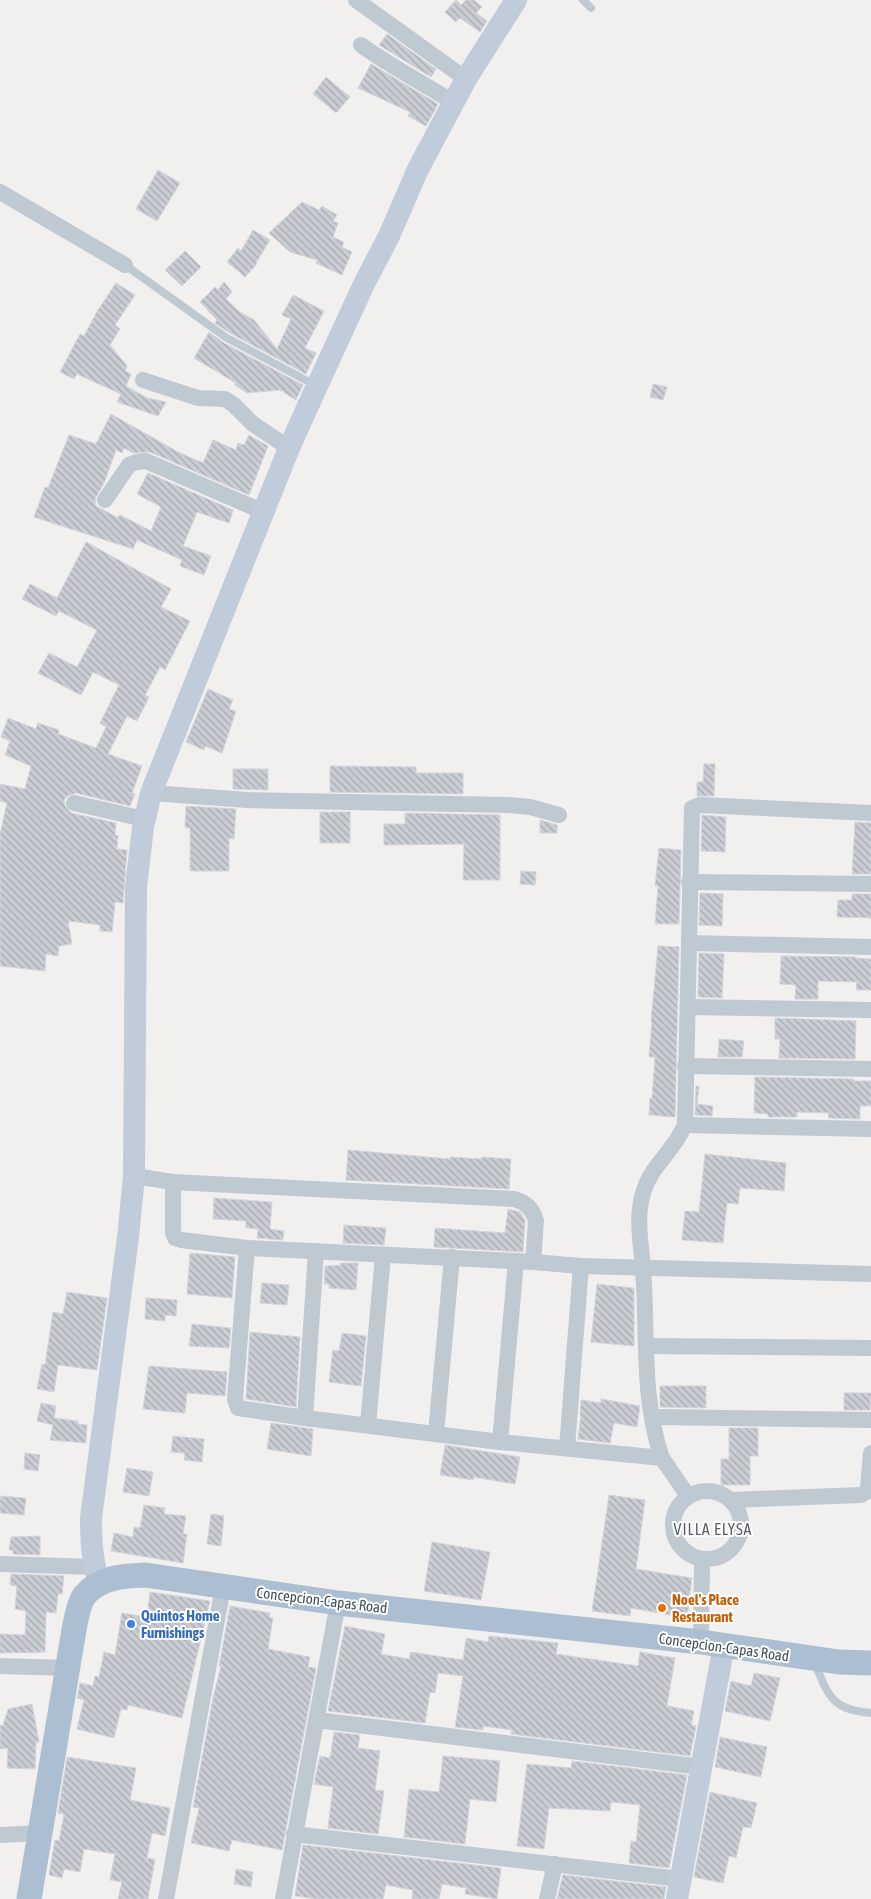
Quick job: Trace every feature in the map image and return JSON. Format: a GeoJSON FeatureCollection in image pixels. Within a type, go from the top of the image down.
{"type":"FeatureCollection","features":[{"type":"Feature","properties":{"kind":"main road","name":"Concepcion-Capas Road"},"geometry":{"type":"LineString","coordinates":[[97,1575],[145,1575],[338,1603],[713,1644],[857,1664],[871,1663]]}},
{"type":"Feature","properties":{"kind":"main road"},"geometry":{"type":"LineString","coordinates":[[30,1899],[78,1611],[97,1575]]}},
{"type":"Feature","properties":{"kind":"street"},"geometry":{"type":"LineString","coordinates":[[356,0],[466,79]]}},
{"type":"Feature","properties":{"kind":"street"},"geometry":{"type":"LineString","coordinates":[[0,1564],[97,1575],[90,1544],[90,1518],[128,1237],[134,1176],[135,914],[144,819],[151,792],[289,448],[316,386],[389,236],[418,169],[466,79],[516,0]]}},
{"type":"Feature","properties":{"kind":"street"},"geometry":{"type":"LineString","coordinates":[[361,45],[382,60],[453,102]]}},
{"type":"Feature","properties":{"kind":"street"},"geometry":{"type":"LineString","coordinates":[[0,192],[125,265]]}},
{"type":"Feature","properties":{"kind":"street"},"geometry":{"type":"LineString","coordinates":[[143,380],[198,398],[224,399],[234,404],[253,424],[289,448]]}},
{"type":"Feature","properties":{"kind":"street"},"geometry":{"type":"LineString","coordinates":[[105,500],[129,465],[146,461],[264,512]]}},
{"type":"Feature","properties":{"kind":"street"},"geometry":{"type":"LineString","coordinates":[[151,792],[257,800],[509,805],[530,807],[559,815]]}},
{"type":"Feature","properties":{"kind":"street"},"geometry":{"type":"LineString","coordinates":[[74,803],[144,819]]}},
{"type":"Feature","properties":{"kind":"street"},"geometry":{"type":"LineString","coordinates":[[688,1496],[662,1458],[656,1440],[647,1390],[639,1211],[644,1189],[653,1170],[673,1145],[685,1125],[692,808],[695,806],[871,813]]}},
{"type":"Feature","properties":{"kind":"street"},"geometry":{"type":"LineString","coordinates":[[689,882],[871,884]]}},
{"type":"Feature","properties":{"kind":"street"},"geometry":{"type":"LineString","coordinates":[[689,943],[871,948]]}},
{"type":"Feature","properties":{"kind":"street"},"geometry":{"type":"LineString","coordinates":[[688,1007],[871,1010]]}},
{"type":"Feature","properties":{"kind":"street"},"geometry":{"type":"LineString","coordinates":[[685,1066],[871,1070]]}},
{"type":"Feature","properties":{"kind":"street"},"geometry":{"type":"LineString","coordinates":[[685,1125],[871,1129]]}},
{"type":"Feature","properties":{"kind":"street"},"geometry":{"type":"LineString","coordinates":[[134,1176],[173,1182],[514,1199],[526,1204],[535,1216],[533,1262]]}},
{"type":"Feature","properties":{"kind":"street"},"geometry":{"type":"LineString","coordinates":[[173,1182],[173,1233],[175,1238],[181,1240],[247,1248],[452,1257],[581,1266],[871,1274]]}},
{"type":"Feature","properties":{"kind":"street"},"geometry":{"type":"LineString","coordinates":[[247,1248],[235,1399],[238,1408],[500,1442],[662,1458]]}},
{"type":"Feature","properties":{"kind":"street"},"geometry":{"type":"LineString","coordinates":[[305,1418],[316,1251]]}},
{"type":"Feature","properties":{"kind":"street"},"geometry":{"type":"LineString","coordinates":[[368,1425],[383,1255]]}},
{"type":"Feature","properties":{"kind":"street"},"geometry":{"type":"LineString","coordinates":[[436,1434],[452,1257]]}},
{"type":"Feature","properties":{"kind":"street"},"geometry":{"type":"LineString","coordinates":[[500,1442],[516,1262]]}},
{"type":"Feature","properties":{"kind":"street"},"geometry":{"type":"LineString","coordinates":[[567,1448],[581,1266]]}},
{"type":"Feature","properties":{"kind":"street"},"geometry":{"type":"LineString","coordinates":[[646,1346],[871,1348]]}},
{"type":"Feature","properties":{"kind":"street"},"geometry":{"type":"LineString","coordinates":[[652,1417],[871,1420]]}},
{"type":"Feature","properties":{"kind":"street"},"geometry":{"type":"LineString","coordinates":[[730,1500],[861,1495],[868,1489],[871,1452]]}},
{"type":"Feature","properties":{"kind":"street"},"geometry":{"type":"LineString","coordinates":[[703,1490],[719,1492],[730,1500],[739,1513],[741,1527],[737,1540],[728,1551],[716,1558],[702,1559],[689,1554],[679,1544],[673,1532],[673,1518],[678,1505],[688,1496],[703,1490]]}},
{"type":"Feature","properties":{"kind":"street"},"geometry":{"type":"LineString","coordinates":[[294,1834],[555,1864],[678,1889],[701,1767],[713,1644],[702,1559]]}},
{"type":"Feature","properties":{"kind":"street"},"geometry":{"type":"LineString","coordinates":[[166,1899],[222,1587]]}},
{"type":"Feature","properties":{"kind":"street"},"geometry":{"type":"LineString","coordinates":[[282,1899],[338,1603]]}},
{"type":"Feature","properties":{"kind":"street"},"geometry":{"type":"LineString","coordinates":[[0,1666],[68,1668]]}},
{"type":"Feature","properties":{"kind":"street"},"geometry":{"type":"LineString","coordinates":[[316,1720],[701,1767]]}},
{"type":"Feature","properties":{"kind":"street"},"geometry":{"type":"LineString","coordinates":[[0,1834],[40,1833]]}},
{"type":"Feature","properties":{"kind":"street"},"geometry":{"type":"LineString","coordinates":[[547,1899],[555,1864]]}},
{"type":"Feature","properties":{"kind":"lane"},"geometry":{"type":"LineString","coordinates":[[583,0],[591,8]]}},
{"type":"Feature","properties":{"kind":"lane"},"geometry":{"type":"LineString","coordinates":[[125,265],[227,338],[316,386]]}},
{"type":"Feature","properties":{"kind":"lane"},"geometry":{"type":"LineString","coordinates":[[813,1659],[825,1688],[834,1701],[851,1711],[871,1713]]}},
{"type":"Feature","properties":{"kind":"building"},"geometry":{"type":"Polygon","coordinates":[[[456,0],[461,5],[466,0],[474,0],[482,7],[476,13],[487,21],[480,32],[460,18],[456,22],[445,12],[456,0]]]}},
{"type":"Feature","properties":{"kind":"building"},"geometry":{"type":"Polygon","coordinates":[[[387,34],[436,69],[431,77],[379,45],[387,34]]]}},
{"type":"Feature","properties":{"kind":"building"},"geometry":{"type":"Polygon","coordinates":[[[371,64],[438,104],[426,126],[408,116],[410,112],[358,88],[371,64]]]}},
{"type":"Feature","properties":{"kind":"building"},"geometry":{"type":"Polygon","coordinates":[[[326,77],[350,97],[336,113],[313,94],[326,77]]]}},
{"type":"Feature","properties":{"kind":"building"},"geometry":{"type":"Polygon","coordinates":[[[158,170],[180,183],[157,221],[136,209],[158,170]]]}},
{"type":"Feature","properties":{"kind":"building"},"geometry":{"type":"Polygon","coordinates":[[[302,202],[319,210],[322,206],[337,215],[333,221],[338,223],[333,237],[344,242],[342,247],[352,252],[342,275],[316,263],[317,260],[290,252],[269,233],[302,202]]]}},
{"type":"Feature","properties":{"kind":"building"},"geometry":{"type":"Polygon","coordinates":[[[253,230],[270,240],[257,264],[245,277],[227,262],[238,248],[241,251],[253,230]]]}},
{"type":"Feature","properties":{"kind":"building"},"geometry":{"type":"Polygon","coordinates":[[[185,251],[201,267],[182,286],[165,270],[185,251]]]}},
{"type":"Feature","properties":{"kind":"building"},"geometry":{"type":"Polygon","coordinates":[[[224,282],[232,292],[226,299],[240,312],[254,320],[277,349],[291,319],[282,315],[293,295],[324,311],[305,348],[316,353],[306,374],[215,323],[217,320],[200,302],[215,287],[218,290],[224,282]]]}},
{"type":"Feature","properties":{"kind":"building"},"geometry":{"type":"Polygon","coordinates":[[[116,283],[135,295],[115,325],[120,329],[110,345],[127,366],[125,371],[131,374],[126,386],[147,398],[166,402],[158,416],[117,402],[121,394],[77,374],[74,379],[60,372],[80,334],[84,336],[116,283]]]}},
{"type":"Feature","properties":{"kind":"building"},"geometry":{"type":"Polygon","coordinates":[[[209,332],[224,343],[303,385],[296,400],[280,390],[247,393],[235,385],[236,383],[194,358],[209,332]]]}},
{"type":"Feature","properties":{"kind":"building"},"geometry":{"type":"Polygon","coordinates":[[[653,384],[667,387],[663,400],[650,397],[653,384]]]}},
{"type":"Feature","properties":{"kind":"building"},"geometry":{"type":"Polygon","coordinates":[[[111,414],[178,452],[203,463],[213,440],[236,450],[238,443],[244,445],[249,435],[268,446],[249,495],[150,452],[133,453],[124,448],[122,453],[116,450],[104,483],[95,499],[96,506],[118,518],[120,515],[151,531],[161,507],[137,494],[148,473],[233,510],[229,523],[197,512],[183,546],[211,556],[204,575],[180,566],[182,560],[137,540],[133,549],[34,517],[45,487],[48,488],[69,435],[96,444],[111,414]]]}},
{"type":"Feature","properties":{"kind":"building"},"geometry":{"type":"Polygon","coordinates":[[[86,542],[171,589],[161,607],[190,621],[165,670],[160,667],[145,695],[149,697],[137,721],[127,716],[108,754],[142,766],[132,793],[135,794],[130,806],[76,793],[67,796],[64,800],[65,806],[71,813],[116,823],[117,849],[127,850],[123,903],[115,902],[112,932],[100,931],[100,925],[68,921],[72,944],[59,946],[58,956],[46,954],[45,971],[0,966],[0,834],[7,803],[0,801],[0,784],[25,789],[31,766],[5,755],[10,741],[1,737],[8,718],[36,729],[38,723],[59,730],[58,734],[96,748],[106,727],[100,723],[119,685],[93,672],[81,695],[38,673],[49,653],[77,667],[97,630],[59,611],[56,616],[22,599],[30,584],[57,598],[86,542]]]}},
{"type":"Feature","properties":{"kind":"building"},"geometry":{"type":"Polygon","coordinates":[[[208,689],[233,700],[229,709],[236,711],[222,753],[205,746],[204,750],[186,742],[208,689]]]}},
{"type":"Feature","properties":{"kind":"building"},"geometry":{"type":"Polygon","coordinates":[[[704,764],[715,764],[714,796],[697,796],[697,782],[703,782],[704,764]]]}},
{"type":"Feature","properties":{"kind":"building"},"geometry":{"type":"Polygon","coordinates":[[[330,766],[416,767],[416,773],[463,773],[463,794],[330,792],[330,766]]]}},
{"type":"Feature","properties":{"kind":"building"},"geometry":{"type":"Polygon","coordinates":[[[233,769],[268,769],[268,790],[233,789],[233,769]]]}},
{"type":"Feature","properties":{"kind":"building"},"geometry":{"type":"Polygon","coordinates":[[[186,806],[236,809],[234,839],[229,838],[229,871],[190,871],[190,828],[185,827],[186,806]]]}},
{"type":"Feature","properties":{"kind":"building"},"geometry":{"type":"Polygon","coordinates":[[[320,812],[350,812],[350,843],[320,843],[320,812]]]}},
{"type":"Feature","properties":{"kind":"building"},"geometry":{"type":"Polygon","coordinates":[[[405,813],[500,815],[500,880],[463,880],[464,844],[384,845],[384,824],[405,824],[405,813]]]}},
{"type":"Feature","properties":{"kind":"building"},"geometry":{"type":"Polygon","coordinates":[[[702,815],[726,817],[725,852],[701,851],[702,815]]]}},
{"type":"Feature","properties":{"kind":"building"},"geometry":{"type":"Polygon","coordinates":[[[540,820],[557,825],[557,833],[540,833],[540,820]]]}},
{"type":"Feature","properties":{"kind":"building"},"geometry":{"type":"Polygon","coordinates":[[[855,822],[871,823],[871,874],[852,874],[855,822]]]}},
{"type":"Feature","properties":{"kind":"building"},"geometry":{"type":"Polygon","coordinates":[[[659,848],[681,850],[679,924],[655,924],[658,886],[655,886],[659,848]]]}},
{"type":"Feature","properties":{"kind":"building"},"geometry":{"type":"Polygon","coordinates":[[[521,871],[536,872],[535,885],[520,884],[521,871]]]}},
{"type":"Feature","properties":{"kind":"building"},"geometry":{"type":"Polygon","coordinates":[[[700,893],[723,894],[722,926],[699,925],[700,893]]]}},
{"type":"Feature","properties":{"kind":"building"},"geometry":{"type":"Polygon","coordinates":[[[852,894],[871,894],[871,918],[837,917],[838,900],[852,900],[852,894]]]}},
{"type":"Feature","properties":{"kind":"building"},"geometry":{"type":"Polygon","coordinates":[[[658,946],[679,947],[675,1117],[649,1115],[655,1057],[649,1057],[658,946]]]}},
{"type":"Feature","properties":{"kind":"building"},"geometry":{"type":"Polygon","coordinates":[[[699,953],[724,954],[722,998],[698,997],[699,953]]]}},
{"type":"Feature","properties":{"kind":"building"},"geometry":{"type":"Polygon","coordinates":[[[781,956],[871,959],[871,990],[856,990],[857,982],[818,981],[818,999],[795,999],[796,985],[780,984],[781,956]]]}},
{"type":"Feature","properties":{"kind":"building"},"geometry":{"type":"Polygon","coordinates":[[[775,1018],[856,1021],[855,1059],[779,1058],[780,1039],[775,1039],[775,1018]]]}},
{"type":"Feature","properties":{"kind":"building"},"geometry":{"type":"Polygon","coordinates":[[[719,1039],[744,1041],[742,1057],[718,1057],[719,1039]]]}},
{"type":"Feature","properties":{"kind":"building"},"geometry":{"type":"Polygon","coordinates":[[[755,1077],[871,1081],[871,1106],[860,1106],[860,1119],[828,1118],[829,1113],[797,1112],[797,1117],[768,1117],[768,1114],[754,1113],[755,1077]]]}},
{"type":"Feature","properties":{"kind":"building"},"geometry":{"type":"Polygon","coordinates":[[[696,1086],[699,1086],[697,1104],[713,1106],[712,1116],[695,1115],[696,1086]]]}},
{"type":"Feature","properties":{"kind":"building"},"geometry":{"type":"Polygon","coordinates":[[[348,1150],[450,1159],[450,1157],[482,1159],[482,1157],[511,1159],[509,1189],[346,1180],[348,1150]]]}},
{"type":"Feature","properties":{"kind":"building"},"geometry":{"type":"Polygon","coordinates":[[[705,1154],[786,1163],[784,1191],[740,1188],[738,1204],[727,1203],[723,1243],[682,1240],[685,1211],[699,1212],[705,1154]]]}},
{"type":"Feature","properties":{"kind":"building"},"geometry":{"type":"Polygon","coordinates":[[[214,1198],[272,1202],[270,1229],[284,1231],[283,1240],[257,1238],[258,1229],[246,1228],[246,1221],[213,1219],[214,1198]]]}},
{"type":"Feature","properties":{"kind":"building"},"geometry":{"type":"Polygon","coordinates":[[[508,1209],[520,1212],[525,1220],[523,1252],[434,1247],[435,1228],[505,1233],[508,1209]]]}},
{"type":"Feature","properties":{"kind":"building"},"geometry":{"type":"Polygon","coordinates":[[[344,1225],[386,1228],[384,1245],[343,1243],[344,1225]]]}},
{"type":"Feature","properties":{"kind":"building"},"geometry":{"type":"Polygon","coordinates":[[[190,1253],[235,1257],[232,1298],[187,1294],[190,1253]]]}},
{"type":"Feature","properties":{"kind":"building"},"geometry":{"type":"Polygon","coordinates":[[[341,1263],[358,1263],[356,1290],[329,1288],[329,1284],[324,1284],[325,1266],[341,1265],[341,1263]]]}},
{"type":"Feature","properties":{"kind":"building"},"geometry":{"type":"Polygon","coordinates":[[[262,1283],[289,1285],[287,1305],[260,1303],[262,1283]]]}},
{"type":"Feature","properties":{"kind":"building"},"geometry":{"type":"Polygon","coordinates":[[[597,1284],[634,1288],[634,1346],[591,1342],[597,1284]]]}},
{"type":"Feature","properties":{"kind":"building"},"geometry":{"type":"Polygon","coordinates":[[[67,1292],[107,1298],[97,1370],[58,1365],[54,1392],[37,1389],[42,1364],[45,1365],[53,1312],[63,1314],[67,1292]]]}},
{"type":"Feature","properties":{"kind":"building"},"geometry":{"type":"Polygon","coordinates":[[[146,1298],[177,1300],[176,1316],[165,1315],[165,1321],[145,1319],[146,1298]]]}},
{"type":"Feature","properties":{"kind":"building"},"geometry":{"type":"Polygon","coordinates":[[[192,1324],[231,1328],[229,1348],[189,1346],[192,1324]]]}},
{"type":"Feature","properties":{"kind":"building"},"geometry":{"type":"Polygon","coordinates":[[[250,1332],[300,1337],[296,1407],[246,1399],[250,1332]]]}},
{"type":"Feature","properties":{"kind":"building"},"geometry":{"type":"Polygon","coordinates":[[[342,1333],[366,1336],[361,1386],[329,1382],[333,1350],[339,1351],[342,1333]]]}},
{"type":"Feature","properties":{"kind":"building"},"geometry":{"type":"Polygon","coordinates":[[[149,1366],[227,1372],[225,1396],[187,1393],[185,1413],[143,1409],[149,1366]]]}},
{"type":"Feature","properties":{"kind":"building"},"geometry":{"type":"Polygon","coordinates":[[[660,1386],[706,1386],[706,1408],[660,1407],[660,1386]]]}},
{"type":"Feature","properties":{"kind":"building"},"geometry":{"type":"Polygon","coordinates":[[[844,1393],[871,1393],[870,1410],[844,1410],[844,1393]]]}},
{"type":"Feature","properties":{"kind":"building"},"geometry":{"type":"Polygon","coordinates":[[[601,1399],[640,1406],[637,1427],[614,1423],[610,1443],[578,1439],[581,1400],[601,1403],[601,1399]]]}},
{"type":"Feature","properties":{"kind":"building"},"geometry":{"type":"Polygon","coordinates":[[[41,1403],[56,1406],[54,1418],[78,1421],[78,1424],[87,1425],[86,1443],[50,1440],[53,1425],[37,1421],[41,1403]]]}},
{"type":"Feature","properties":{"kind":"building"},"geometry":{"type":"Polygon","coordinates":[[[271,1423],[313,1429],[311,1456],[267,1449],[271,1423]]]}},
{"type":"Feature","properties":{"kind":"building"},"geometry":{"type":"Polygon","coordinates":[[[729,1428],[758,1428],[758,1456],[750,1456],[750,1485],[721,1485],[721,1459],[729,1459],[729,1428]]]}},
{"type":"Feature","properties":{"kind":"building"},"geometry":{"type":"Polygon","coordinates":[[[173,1436],[204,1439],[202,1462],[184,1460],[185,1453],[171,1452],[173,1436]]]}},
{"type":"Feature","properties":{"kind":"building"},"geometry":{"type":"Polygon","coordinates":[[[445,1445],[520,1457],[515,1484],[473,1477],[473,1480],[440,1475],[445,1445]]]}},
{"type":"Feature","properties":{"kind":"building"},"geometry":{"type":"Polygon","coordinates":[[[25,1453],[40,1455],[38,1471],[24,1469],[25,1453]]]}},
{"type":"Feature","properties":{"kind":"building"},"geometry":{"type":"Polygon","coordinates":[[[127,1468],[153,1472],[149,1496],[123,1492],[127,1468]]]}},
{"type":"Feature","properties":{"kind":"building"},"geometry":{"type":"Polygon","coordinates":[[[609,1495],[645,1500],[636,1569],[692,1578],[687,1618],[631,1608],[630,1616],[592,1611],[609,1495]]]}},
{"type":"Feature","properties":{"kind":"building"},"geometry":{"type":"Polygon","coordinates":[[[0,1496],[26,1498],[24,1515],[0,1513],[0,1496]]]}},
{"type":"Feature","properties":{"kind":"building"},"geometry":{"type":"Polygon","coordinates":[[[144,1505],[165,1508],[164,1514],[186,1516],[183,1534],[187,1534],[183,1563],[111,1551],[114,1533],[133,1537],[134,1527],[140,1528],[144,1505]]]}},
{"type":"Feature","properties":{"kind":"building"},"geometry":{"type":"Polygon","coordinates":[[[211,1514],[224,1516],[221,1546],[207,1544],[211,1514]]]}},
{"type":"Feature","properties":{"kind":"building"},"geometry":{"type":"Polygon","coordinates":[[[40,1536],[40,1555],[13,1554],[13,1550],[9,1550],[11,1537],[40,1536]]]}},
{"type":"Feature","properties":{"kind":"building"},"geometry":{"type":"Polygon","coordinates":[[[432,1542],[490,1552],[481,1600],[424,1591],[432,1542]]]}},
{"type":"Feature","properties":{"kind":"building"},"geometry":{"type":"Polygon","coordinates":[[[11,1574],[64,1576],[62,1594],[58,1594],[56,1613],[46,1612],[45,1652],[0,1653],[0,1634],[25,1635],[26,1611],[15,1609],[17,1586],[10,1585],[11,1574]]]}},
{"type":"Feature","properties":{"kind":"building"},"geometry":{"type":"Polygon","coordinates":[[[150,1592],[210,1601],[182,1718],[128,1705],[127,1710],[121,1709],[114,1738],[77,1729],[84,1700],[77,1698],[80,1683],[93,1686],[95,1676],[99,1677],[104,1652],[115,1655],[122,1613],[147,1617],[150,1592]]]}},
{"type":"Feature","properties":{"kind":"building"},"geometry":{"type":"Polygon","coordinates":[[[230,1606],[270,1613],[269,1617],[273,1618],[268,1649],[310,1657],[308,1667],[316,1668],[282,1850],[232,1840],[229,1851],[191,1843],[199,1808],[193,1807],[213,1698],[221,1666],[219,1666],[230,1606]]]}},
{"type":"Feature","properties":{"kind":"building"},"geometry":{"type":"Polygon","coordinates":[[[345,1626],[385,1634],[381,1654],[409,1659],[411,1652],[463,1660],[466,1638],[488,1642],[489,1636],[558,1643],[556,1654],[638,1666],[640,1652],[675,1658],[667,1706],[694,1711],[691,1725],[696,1726],[690,1756],[511,1734],[512,1730],[483,1726],[483,1730],[455,1727],[463,1676],[438,1673],[435,1693],[430,1692],[425,1723],[328,1711],[345,1626]]]}},
{"type":"Feature","properties":{"kind":"building"},"geometry":{"type":"Polygon","coordinates":[[[754,1673],[780,1678],[770,1721],[725,1711],[731,1681],[751,1686],[754,1673]]]}},
{"type":"Feature","properties":{"kind":"building"},"geometry":{"type":"Polygon","coordinates":[[[32,1704],[39,1742],[36,1742],[35,1769],[7,1768],[8,1748],[0,1749],[0,1726],[3,1725],[8,1709],[32,1704]]]}},
{"type":"Feature","properties":{"kind":"building"},"geometry":{"type":"Polygon","coordinates":[[[334,1732],[360,1735],[358,1748],[380,1751],[375,1790],[384,1791],[378,1834],[328,1828],[333,1787],[314,1784],[320,1756],[330,1758],[334,1732]]]}},
{"type":"Feature","properties":{"kind":"building"},"geometry":{"type":"Polygon","coordinates":[[[720,1737],[767,1747],[761,1777],[715,1767],[720,1737]]]}},
{"type":"Feature","properties":{"kind":"building"},"geometry":{"type":"Polygon","coordinates":[[[443,1756],[500,1761],[496,1802],[470,1799],[465,1844],[404,1837],[409,1789],[439,1792],[443,1756]]]}},
{"type":"Feature","properties":{"kind":"building"},"geometry":{"type":"Polygon","coordinates":[[[67,1757],[136,1768],[130,1800],[170,1808],[165,1836],[152,1833],[147,1858],[155,1859],[148,1899],[118,1899],[122,1882],[110,1880],[115,1854],[84,1849],[80,1872],[64,1869],[62,1878],[49,1875],[55,1840],[59,1841],[64,1814],[58,1813],[67,1757]]]}},
{"type":"Feature","properties":{"kind":"building"},"geometry":{"type":"Polygon","coordinates":[[[572,1761],[687,1775],[669,1868],[629,1863],[631,1841],[636,1842],[640,1805],[611,1802],[610,1811],[549,1808],[544,1849],[517,1846],[527,1764],[571,1768],[572,1761]]]}},
{"type":"Feature","properties":{"kind":"building"},"geometry":{"type":"Polygon","coordinates":[[[710,1792],[757,1803],[751,1828],[743,1827],[736,1858],[729,1856],[723,1883],[694,1877],[710,1792]]]}},
{"type":"Feature","properties":{"kind":"building"},"geometry":{"type":"Polygon","coordinates":[[[303,1845],[501,1868],[497,1899],[465,1894],[466,1888],[442,1884],[439,1899],[412,1899],[413,1890],[386,1885],[383,1899],[317,1899],[295,1896],[303,1845]]]}},
{"type":"Feature","properties":{"kind":"building"},"geometry":{"type":"Polygon","coordinates":[[[236,1869],[253,1872],[251,1887],[234,1884],[236,1869]]]}},
{"type":"Feature","properties":{"kind":"building"},"geometry":{"type":"Polygon","coordinates":[[[563,1875],[666,1887],[664,1899],[557,1899],[563,1875]]]}},
{"type":"Feature","properties":{"kind":"place","name":"Noel's Place Restaurant"},"geometry":{"type":"Point","coordinates":[662,1608]}},
{"type":"Feature","properties":{"kind":"place","name":"Quintos Home Furnishings"},"geometry":{"type":"Point","coordinates":[131,1624]}},
{"type":"Feature","properties":{"kind":"district","name":"VILLA ELYSA"},"geometry":{"type":"Point","coordinates":[713,1529]}}]}
